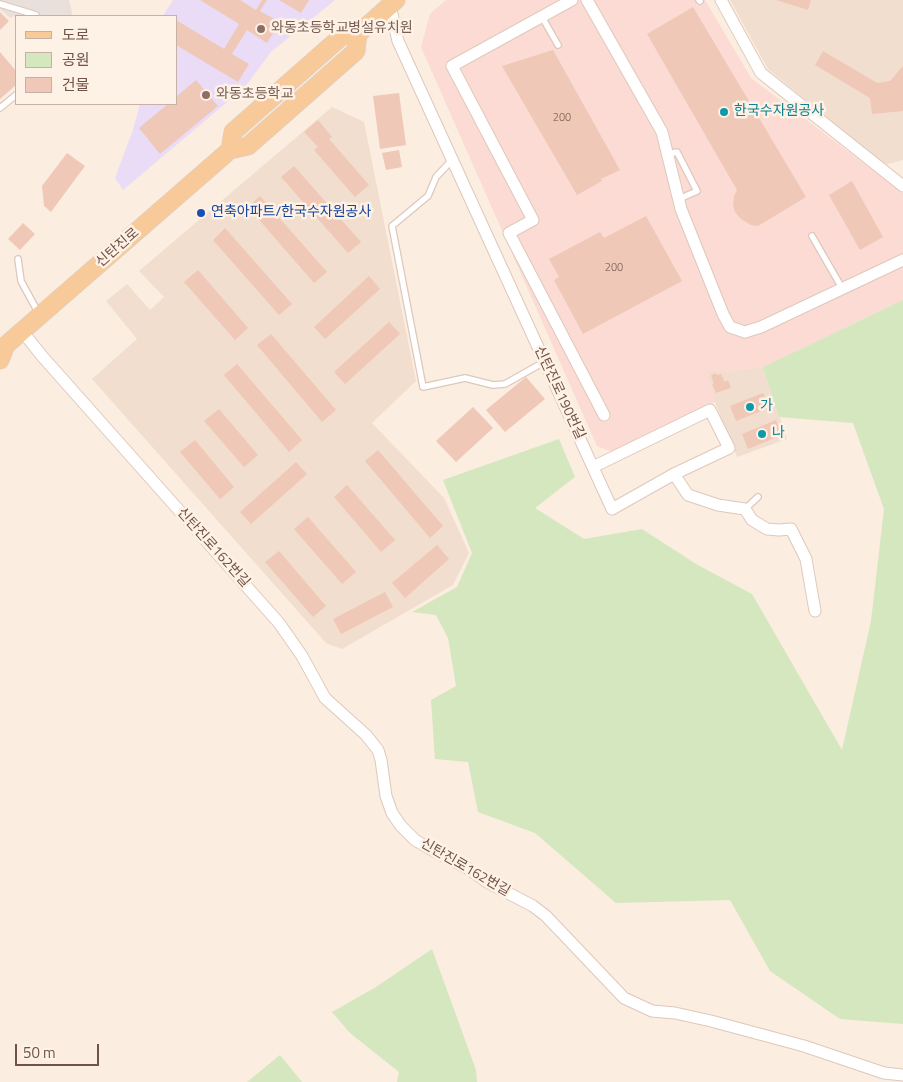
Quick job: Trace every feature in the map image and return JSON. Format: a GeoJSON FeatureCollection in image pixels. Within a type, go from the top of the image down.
{"type":"FeatureCollection","features":[{"type":"Feature","properties":{"kind":"main road","name":"신탄진로"},"geometry":{"type":"LineString","coordinates":[[2,351],[22,331],[230,150],[248,146],[356,51],[358,34],[393,3]]}},
{"type":"Feature","properties":{"kind":"street"},"geometry":{"type":"LineString","coordinates":[[572,0],[452,66],[533,220],[509,233],[604,415]]}},
{"type":"Feature","properties":{"kind":"street"},"geometry":{"type":"LineString","coordinates":[[587,0],[662,132],[681,209],[722,314],[730,327],[745,332],[761,327],[903,260]]}},
{"type":"Feature","properties":{"kind":"street"},"geometry":{"type":"LineString","coordinates":[[721,0],[761,74],[903,186]]}},
{"type":"Feature","properties":{"kind":"street","name":"신탄진로190번길"},"geometry":{"type":"LineString","coordinates":[[393,3],[398,42],[612,509],[674,474]]}},
{"type":"Feature","properties":{"kind":"street","name":"신탄진로162번길"},"geometry":{"type":"LineString","coordinates":[[22,331],[279,623],[302,656],[325,698],[366,735],[378,750],[386,796],[392,813],[401,826],[415,840],[467,868],[487,882],[533,906],[546,916],[624,998],[652,1011],[675,1013],[711,1021],[804,1046],[884,1073],[903,1076]]}},
{"type":"Feature","properties":{"kind":"street"},"geometry":{"type":"LineString","coordinates":[[593,467],[710,410],[729,448],[674,474],[688,495],[718,505],[745,509],[752,520],[767,529],[791,529],[806,559],[815,611]]}},
{"type":"Feature","properties":{"kind":"lane"},"geometry":{"type":"LineString","coordinates":[[0,4],[36,15]]}},
{"type":"Feature","properties":{"kind":"lane"},"geometry":{"type":"LineString","coordinates":[[542,17],[558,45]]}},
{"type":"Feature","properties":{"kind":"lane"},"geometry":{"type":"LineString","coordinates":[[0,108],[15,96]]}},
{"type":"Feature","properties":{"kind":"lane"},"geometry":{"type":"LineString","coordinates":[[668,154],[677,152],[697,191],[679,199]]}},
{"type":"Feature","properties":{"kind":"lane"},"geometry":{"type":"LineString","coordinates":[[452,160],[436,178],[428,196],[392,226],[423,387],[465,378],[493,385],[505,384],[544,362]]}},
{"type":"Feature","properties":{"kind":"lane"},"geometry":{"type":"LineString","coordinates":[[812,236],[842,288]]}},
{"type":"Feature","properties":{"kind":"lane"},"geometry":{"type":"LineString","coordinates":[[18,259],[20,281],[40,316]]}},
{"type":"Feature","properties":{"kind":"lane"},"geometry":{"type":"LineString","coordinates":[[745,509],[758,497]]}},
{"type":"Feature","properties":{"kind":"shaded area"},"geometry":{"type":"Polygon","coordinates":[[[0,0],[69,0],[72,12],[71,15],[15,15],[10,18],[0,9],[0,0]]]}},
{"type":"Feature","properties":{"kind":"shaded area","name":"와동초등학교"},"geometry":{"type":"Polygon","coordinates":[[[173,0],[335,0],[271,52],[245,87],[123,190],[115,178],[133,130],[140,105],[178,105],[178,15],[164,15],[173,0]]]}},
{"type":"Feature","properties":{"kind":"shaded area"},"geometry":{"type":"Polygon","coordinates":[[[446,0],[705,0],[751,78],[903,193],[903,300],[763,367],[707,371],[715,402],[615,453],[597,446],[421,47],[430,14],[446,0]]]}},
{"type":"Feature","properties":{"kind":"shaded area"},"geometry":{"type":"Polygon","coordinates":[[[730,0],[903,0],[903,160],[884,165],[768,69],[730,0]]]}},
{"type":"Feature","properties":{"kind":"shaded area"},"geometry":{"type":"Polygon","coordinates":[[[332,107],[364,122],[416,381],[372,423],[444,498],[469,553],[453,585],[342,649],[326,643],[92,379],[137,339],[106,301],[127,284],[150,310],[164,297],[139,271],[332,107]]]}},
{"type":"Feature","properties":{"kind":"shaded area"},"geometry":{"type":"Polygon","coordinates":[[[763,367],[787,439],[737,457],[715,402],[706,371],[763,367]]]}},
{"type":"Feature","properties":{"kind":"green space"},"geometry":{"type":"Polygon","coordinates":[[[903,300],[903,1024],[840,1019],[770,971],[730,900],[616,903],[535,833],[478,812],[468,762],[435,759],[431,700],[456,686],[448,638],[436,615],[412,612],[457,587],[472,553],[443,480],[559,439],[575,477],[535,508],[584,539],[642,529],[696,564],[752,594],[842,750],[871,621],[884,509],[853,423],[779,417],[763,367],[903,300]]]}},
{"type":"Feature","properties":{"kind":"green space"},"geometry":{"type":"Polygon","coordinates":[[[432,949],[476,1070],[477,1082],[397,1082],[399,1072],[350,1033],[332,1012],[376,987],[432,949]]]}},
{"type":"Feature","properties":{"kind":"green space"},"geometry":{"type":"Polygon","coordinates":[[[280,1055],[302,1082],[247,1082],[280,1055]]]}},
{"type":"Feature","properties":{"kind":"building"},"geometry":{"type":"Polygon","coordinates":[[[200,0],[240,0],[256,10],[262,0],[267,0],[260,11],[280,22],[267,43],[247,30],[232,54],[249,64],[238,82],[178,46],[178,21],[224,49],[239,24],[200,0]]]}},
{"type":"Feature","properties":{"kind":"building"},"geometry":{"type":"Polygon","coordinates":[[[279,0],[309,0],[301,13],[279,0]]]}},
{"type":"Feature","properties":{"kind":"building"},"geometry":{"type":"Polygon","coordinates":[[[776,0],[811,0],[808,10],[776,0]]]}},
{"type":"Feature","properties":{"kind":"building","name":"한국수자원공사"},"geometry":{"type":"Polygon","coordinates":[[[693,7],[806,197],[758,226],[751,225],[741,219],[735,212],[733,205],[737,190],[647,34],[693,7]]]}},
{"type":"Feature","properties":{"kind":"building"},"geometry":{"type":"Polygon","coordinates":[[[0,12],[9,21],[0,30],[0,12]]]}},
{"type":"Feature","properties":{"kind":"building"},"geometry":{"type":"Polygon","coordinates":[[[553,50],[620,170],[601,179],[602,181],[577,195],[502,66],[553,50]]]}},
{"type":"Feature","properties":{"kind":"building"},"geometry":{"type":"Polygon","coordinates":[[[823,51],[877,83],[890,81],[903,66],[903,111],[872,114],[870,98],[815,65],[823,51]]]}},
{"type":"Feature","properties":{"kind":"building"},"geometry":{"type":"Polygon","coordinates":[[[0,52],[15,70],[15,86],[0,99],[0,52]]]}},
{"type":"Feature","properties":{"kind":"building"},"geometry":{"type":"Polygon","coordinates":[[[196,80],[218,106],[160,154],[139,128],[167,105],[178,105],[178,95],[196,80]]]}},
{"type":"Feature","properties":{"kind":"building"},"geometry":{"type":"Polygon","coordinates":[[[399,93],[406,145],[380,149],[373,96],[399,93]]]}},
{"type":"Feature","properties":{"kind":"building"},"geometry":{"type":"Polygon","coordinates":[[[318,120],[332,137],[329,139],[369,185],[355,197],[314,150],[318,147],[304,132],[318,120]]]}},
{"type":"Feature","properties":{"kind":"building"},"geometry":{"type":"Polygon","coordinates":[[[399,150],[402,167],[386,170],[382,153],[399,150]]]}},
{"type":"Feature","properties":{"kind":"building"},"geometry":{"type":"Polygon","coordinates":[[[67,153],[85,166],[51,212],[44,206],[42,186],[67,153]]]}},
{"type":"Feature","properties":{"kind":"building"},"geometry":{"type":"Polygon","coordinates":[[[294,166],[361,242],[348,253],[281,177],[294,166]]]}},
{"type":"Feature","properties":{"kind":"building"},"geometry":{"type":"Polygon","coordinates":[[[852,181],[883,237],[860,250],[829,195],[852,181]]]}},
{"type":"Feature","properties":{"kind":"building"},"geometry":{"type":"Polygon","coordinates":[[[260,196],[327,272],[314,283],[248,207],[260,196]]]}},
{"type":"Feature","properties":{"kind":"building"},"geometry":{"type":"Polygon","coordinates":[[[646,216],[682,281],[583,334],[554,280],[559,277],[549,259],[600,232],[604,238],[646,216]]]}},
{"type":"Feature","properties":{"kind":"building"},"geometry":{"type":"Polygon","coordinates":[[[23,223],[35,234],[20,250],[8,239],[23,223]]]}},
{"type":"Feature","properties":{"kind":"building"},"geometry":{"type":"Polygon","coordinates":[[[225,228],[292,304],[279,315],[213,240],[225,228]]]}},
{"type":"Feature","properties":{"kind":"building"},"geometry":{"type":"Polygon","coordinates":[[[198,270],[248,328],[235,340],[184,282],[198,270]]]}},
{"type":"Feature","properties":{"kind":"building"},"geometry":{"type":"Polygon","coordinates":[[[369,276],[380,289],[325,339],[314,327],[369,276]]]}},
{"type":"Feature","properties":{"kind":"building"},"geometry":{"type":"Polygon","coordinates":[[[389,322],[400,334],[345,384],[334,372],[389,322]]]}},
{"type":"Feature","properties":{"kind":"building"},"geometry":{"type":"Polygon","coordinates":[[[271,334],[336,410],[322,422],[257,345],[271,334]]]}},
{"type":"Feature","properties":{"kind":"building"},"geometry":{"type":"Polygon","coordinates":[[[237,364],[302,440],[289,452],[224,375],[237,364]]]}},
{"type":"Feature","properties":{"kind":"building"},"geometry":{"type":"Polygon","coordinates":[[[716,373],[717,375],[721,374],[725,382],[728,380],[731,388],[716,393],[711,375],[716,373]]]}},
{"type":"Feature","properties":{"kind":"building"},"geometry":{"type":"Polygon","coordinates":[[[526,377],[545,399],[505,432],[486,410],[526,377]]]}},
{"type":"Feature","properties":{"kind":"building","name":"가"},"geometry":{"type":"Polygon","coordinates":[[[763,393],[769,408],[736,421],[730,406],[763,393]]]}},
{"type":"Feature","properties":{"kind":"building"},"geometry":{"type":"Polygon","coordinates":[[[473,407],[493,428],[456,462],[436,441],[473,407]]]}},
{"type":"Feature","properties":{"kind":"building"},"geometry":{"type":"Polygon","coordinates":[[[219,409],[258,455],[244,467],[204,421],[219,409]]]}},
{"type":"Feature","properties":{"kind":"building","name":"나"},"geometry":{"type":"Polygon","coordinates":[[[776,420],[782,435],[748,449],[742,434],[776,420]]]}},
{"type":"Feature","properties":{"kind":"building"},"geometry":{"type":"Polygon","coordinates":[[[195,440],[234,487],[220,499],[180,452],[195,440]]]}},
{"type":"Feature","properties":{"kind":"building"},"geometry":{"type":"Polygon","coordinates":[[[378,450],[443,526],[430,538],[365,461],[378,450]]]}},
{"type":"Feature","properties":{"kind":"building"},"geometry":{"type":"Polygon","coordinates":[[[296,462],[307,474],[251,524],[240,512],[296,462]]]}},
{"type":"Feature","properties":{"kind":"building"},"geometry":{"type":"Polygon","coordinates":[[[347,485],[395,540],[381,552],[334,497],[347,485]]]}},
{"type":"Feature","properties":{"kind":"building"},"geometry":{"type":"Polygon","coordinates":[[[308,517],[356,572],[342,584],[294,529],[308,517]]]}},
{"type":"Feature","properties":{"kind":"building"},"geometry":{"type":"Polygon","coordinates":[[[437,545],[449,559],[405,598],[392,583],[437,545]]]}},
{"type":"Feature","properties":{"kind":"building"},"geometry":{"type":"Polygon","coordinates":[[[279,551],[326,606],[313,617],[265,562],[279,551]]]}},
{"type":"Feature","properties":{"kind":"building"},"geometry":{"type":"Polygon","coordinates":[[[385,592],[393,607],[341,634],[333,619],[385,592]]]}},
{"type":"Feature","properties":{"kind":"place","name":"와동초등학교병설유치원"},"geometry":{"type":"Point","coordinates":[261,29]}},
{"type":"Feature","properties":{"kind":"place","name":"와동초등학교"},"geometry":{"type":"Point","coordinates":[206,95]}},
{"type":"Feature","properties":{"kind":"place","name":"한국수자원공사"},"geometry":{"type":"Point","coordinates":[724,112]}},
{"type":"Feature","properties":{"kind":"place","name":"연축아파트/한국수자원공사"},"geometry":{"type":"Point","coordinates":[201,213]}},
{"type":"Feature","properties":{"kind":"place","name":"가"},"geometry":{"type":"Point","coordinates":[750,407]}},
{"type":"Feature","properties":{"kind":"place","name":"나"},"geometry":{"type":"Point","coordinates":[762,434]}}]}
